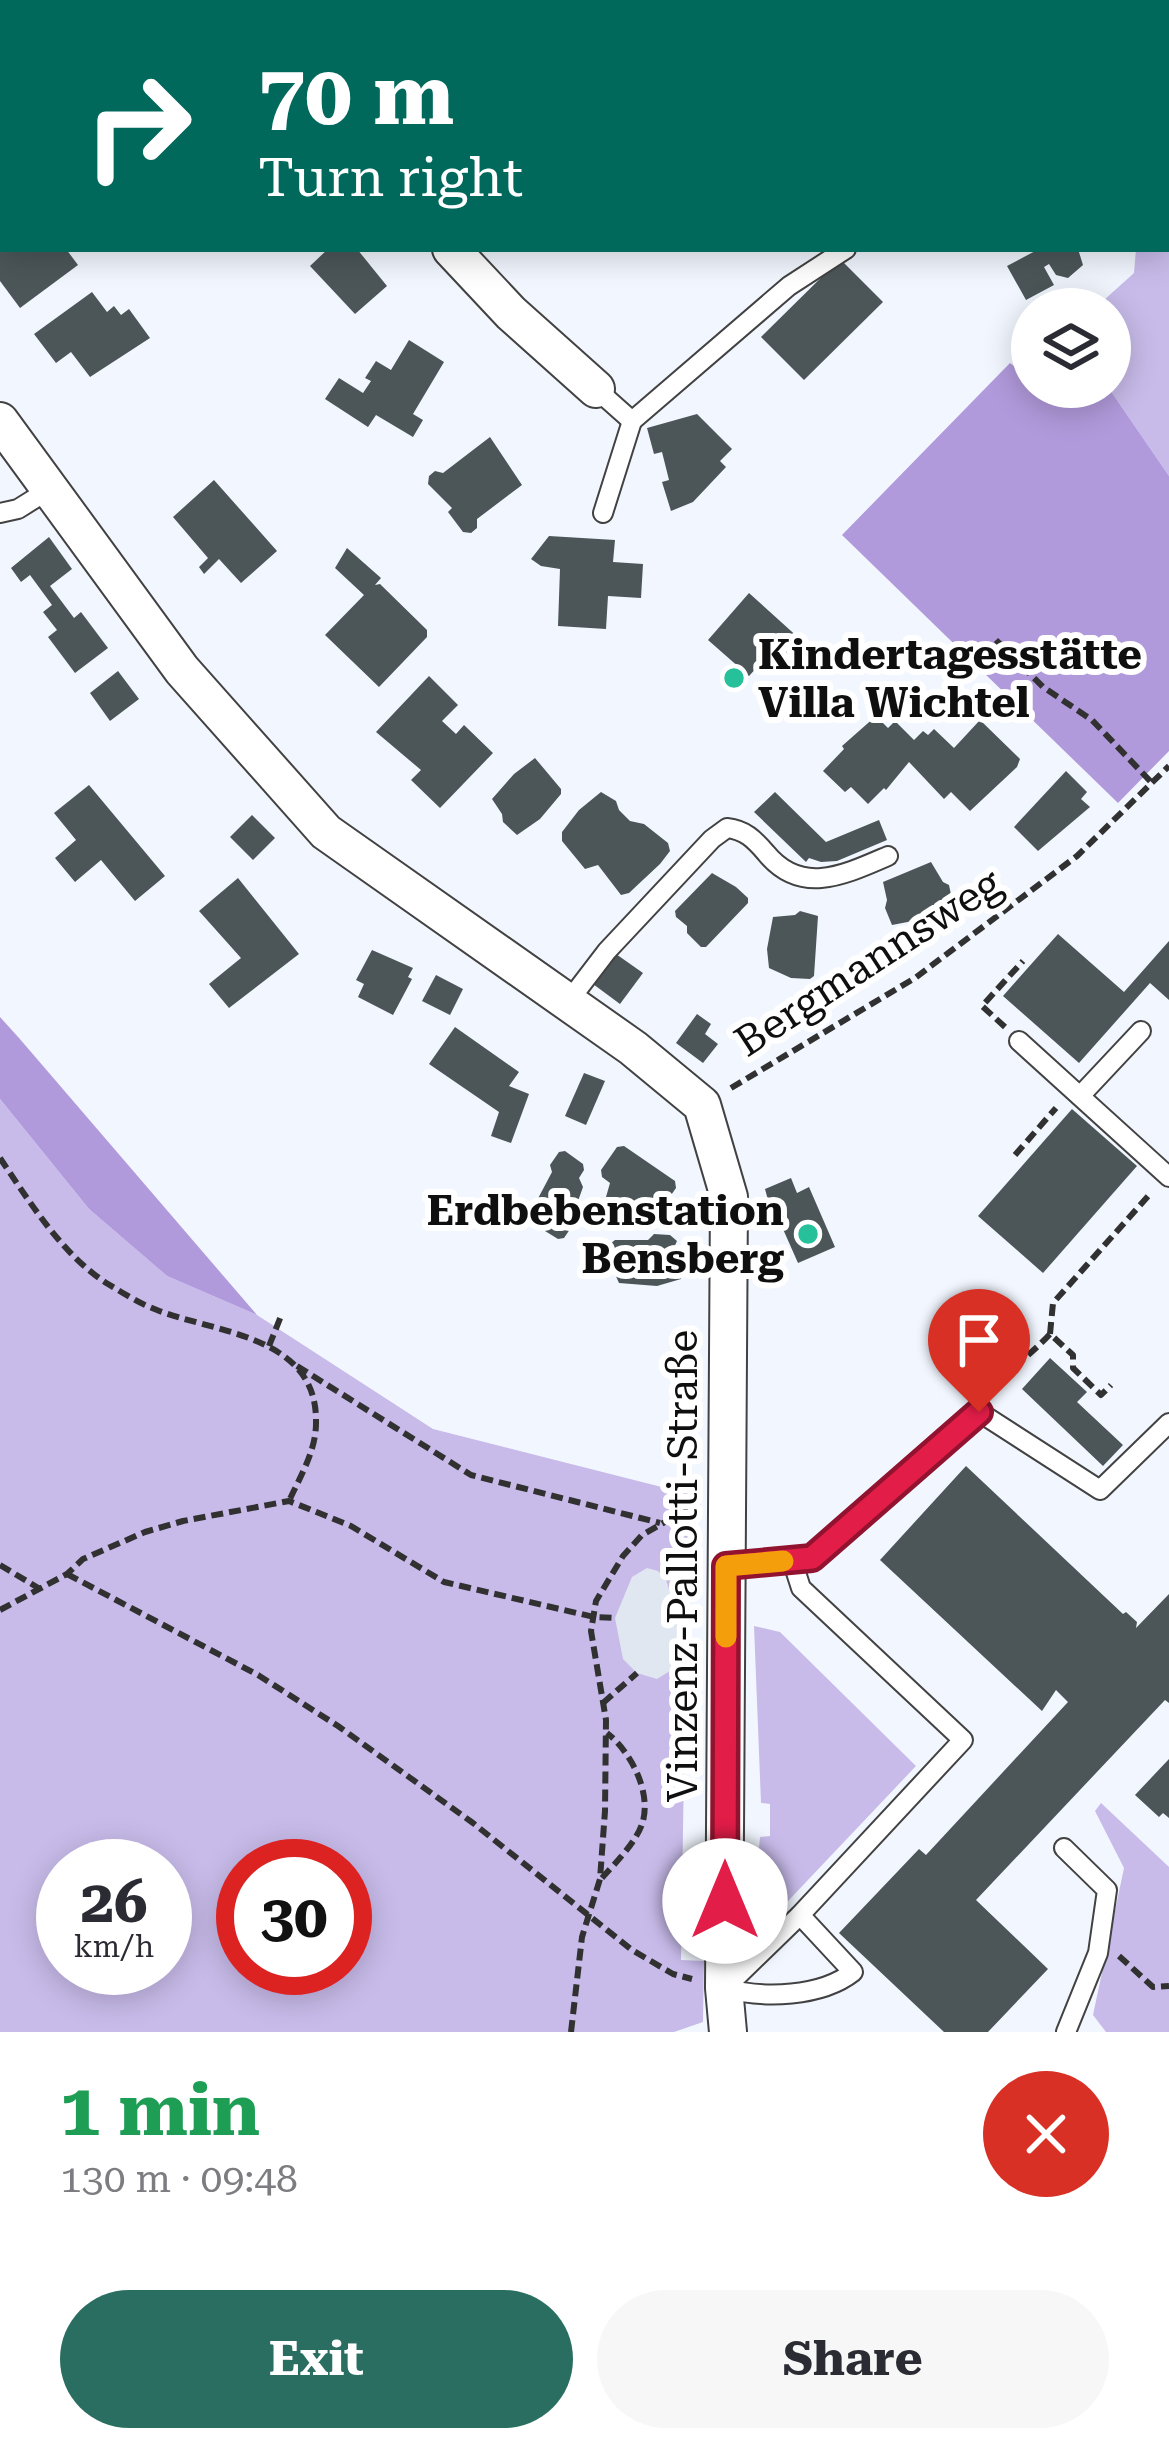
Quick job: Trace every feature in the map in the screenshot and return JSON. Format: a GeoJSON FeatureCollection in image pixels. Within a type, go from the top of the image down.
{"type":"FeatureCollection","features":[{"type":"Feature","properties":{"kind":"street"},"geometry":{"type":"LineString","coordinates":[[454,252],[511,313],[596,388]]}},
{"type":"Feature","properties":{"kind":"street"},"geometry":{"type":"LineString","coordinates":[[0,421],[182,670],[326,832],[568,1002],[702,1105]]}},
{"type":"Feature","properties":{"kind":"street","name":"Vinzenz-Pallotti-Straße"},"geometry":{"type":"LineString","coordinates":[[702,1105],[729,1196],[724,1988],[728,2032]]}},
{"type":"Feature","properties":{"kind":"lane"},"geometry":{"type":"LineString","coordinates":[[603,513],[632,421],[789,286],[841,252]]}},
{"type":"Feature","properties":{"kind":"lane"},"geometry":{"type":"LineString","coordinates":[[596,388],[632,421]]}},
{"type":"Feature","properties":{"kind":"lane"},"geometry":{"type":"LineString","coordinates":[[0,513],[18,509],[50,489]]}},
{"type":"Feature","properties":{"kind":"lane"},"geometry":{"type":"LineString","coordinates":[[568,1002],[607,951],[727,828],[742,830],[791,874],[813,881],[842,876],[887,856]]}},
{"type":"Feature","properties":{"kind":"lane"},"geometry":{"type":"LineString","coordinates":[[1076,1093],[1141,1031]]}},
{"type":"Feature","properties":{"kind":"lane"},"geometry":{"type":"LineString","coordinates":[[1019,1041],[1168,1176]]}},
{"type":"Feature","properties":{"kind":"lane"},"geometry":{"type":"LineString","coordinates":[[726,1566],[812,1558],[979,1412],[1100,1490],[1169,1423]]}},
{"type":"Feature","properties":{"kind":"lane"},"geometry":{"type":"LineString","coordinates":[[724,1988],[800,1915],[963,1740],[801,1588],[792,1560]]}},
{"type":"Feature","properties":{"kind":"lane"},"geometry":{"type":"LineString","coordinates":[[1064,1849],[1107,1890],[1100,1941],[1066,2032]]}},
{"type":"Feature","properties":{"kind":"lane"},"geometry":{"type":"LineString","coordinates":[[724,1988],[747,1994],[808,1990],[835,1986],[854,1972],[800,1915]]}},
{"type":"Feature","properties":{"kind":"path"},"geometry":{"type":"LineString","coordinates":[[996,640],[1042,687],[1092,720],[1152,783]]}},
{"type":"Feature","properties":{"kind":"path","name":"Bergmannsweg"},"geometry":{"type":"LineString","coordinates":[[702,1105],[915,978],[1077,856],[1169,766]]}},
{"type":"Feature","properties":{"kind":"path"},"geometry":{"type":"LineString","coordinates":[[1019,1041],[982,1006],[1023,961]]}},
{"type":"Feature","properties":{"kind":"path"},"geometry":{"type":"LineString","coordinates":[[1015,1155],[1076,1093]]}},
{"type":"Feature","properties":{"kind":"path"},"geometry":{"type":"LineString","coordinates":[[0,1158],[61,1241],[102,1280],[154,1310],[243,1334],[269,1346],[470,1475],[664,1523]]}},
{"type":"Feature","properties":{"kind":"path"},"geometry":{"type":"LineString","coordinates":[[1007,1370],[1050,1334],[1053,1303],[1168,1176]]}},
{"type":"Feature","properties":{"kind":"path"},"geometry":{"type":"LineString","coordinates":[[269,1346],[280,1316]]}},
{"type":"Feature","properties":{"kind":"path"},"geometry":{"type":"LineString","coordinates":[[1050,1334],[1072,1355],[1072,1368],[1101,1395],[1112,1385]]}},
{"type":"Feature","properties":{"kind":"path"},"geometry":{"type":"LineString","coordinates":[[289,1502],[311,1453],[317,1421],[304,1380],[291,1362]]}},
{"type":"Feature","properties":{"kind":"path"},"geometry":{"type":"LineString","coordinates":[[571,2032],[582,1937],[600,1879],[607,1733],[591,1630],[596,1601],[642,1535],[703,1499],[727,1495]]}},
{"type":"Feature","properties":{"kind":"path"},"geometry":{"type":"LineString","coordinates":[[0,1610],[67,1574],[83,1559],[145,1532],[289,1502],[351,1526],[444,1582],[615,1618]]}},
{"type":"Feature","properties":{"kind":"path"},"geometry":{"type":"LineString","coordinates":[[0,1565],[40,1589]]}},
{"type":"Feature","properties":{"kind":"path"},"geometry":{"type":"LineString","coordinates":[[67,1574],[258,1676],[338,1726],[473,1823],[632,1950],[674,1974],[724,1988]]}},
{"type":"Feature","properties":{"kind":"path"},"geometry":{"type":"LineString","coordinates":[[603,1703],[637,1673]]}},
{"type":"Feature","properties":{"kind":"path"},"geometry":{"type":"LineString","coordinates":[[600,1879],[643,1820],[642,1790],[625,1748],[607,1733]]}},
{"type":"Feature","properties":{"kind":"path"},"geometry":{"type":"LineString","coordinates":[[1100,1941],[1153,1987],[1169,1986]]}},
{"type":"Feature","properties":{"kind":"shaded area"},"geometry":{"type":"Polygon","coordinates":[[[1136,252],[1169,252],[1169,476],[1122,408],[1131,408],[1131,288],[1117,288],[1134,273],[1136,252]]]}},
{"type":"Feature","properties":{"kind":"shaded area"},"geometry":{"type":"Polygon","coordinates":[[[1010,363],[1011,408],[1122,408],[1169,476],[1169,751],[1118,803],[842,535],[1010,363]]]}},
{"type":"Feature","properties":{"kind":"shaded area"},"geometry":{"type":"Polygon","coordinates":[[[0,1017],[257,1315],[167,1276],[89,1209],[0,1099],[0,1017]]]}},
{"type":"Feature","properties":{"kind":"shaded area"},"geometry":{"type":"Polygon","coordinates":[[[0,1099],[89,1209],[167,1276],[257,1315],[433,1429],[701,1497],[701,1507],[688,1508],[681,1960],[704,1961],[703,2022],[674,2032],[0,2032],[0,1099]]]}},
{"type":"Feature","properties":{"kind":"shaded area"},"geometry":{"type":"Polygon","coordinates":[[[647,1568],[666,1580],[681,1628],[673,1669],[657,1679],[637,1673],[623,1659],[615,1618],[632,1577],[647,1568]]]}},
{"type":"Feature","properties":{"kind":"shaded area"},"geometry":{"type":"Polygon","coordinates":[[[754,1626],[780,1632],[916,1766],[751,1940],[760,1837],[770,1836],[770,1804],[761,1803],[754,1626]]]}},
{"type":"Feature","properties":{"kind":"shaded area"},"geometry":{"type":"Polygon","coordinates":[[[1101,1803],[1169,1867],[1169,2032],[1106,2032],[1093,2015],[1124,1868],[1095,1811],[1101,1803]]]}},
{"type":"Feature","properties":{"kind":"building"},"geometry":{"type":"Polygon","coordinates":[[[0,252],[68,252],[78,265],[20,308],[0,281],[0,252]]]}},
{"type":"Feature","properties":{"kind":"building"},"geometry":{"type":"Polygon","coordinates":[[[325,252],[359,252],[387,286],[355,314],[310,266],[325,252]]]}},
{"type":"Feature","properties":{"kind":"building"},"geometry":{"type":"Polygon","coordinates":[[[1033,252],[1079,252],[1083,265],[1068,278],[1056,275],[1049,264],[1044,267],[1054,285],[1019,288],[1007,266],[1033,252]]]}},
{"type":"Feature","properties":{"kind":"building"},"geometry":{"type":"Polygon","coordinates":[[[840,259],[883,302],[804,380],[761,337],[840,259]]]}},
{"type":"Feature","properties":{"kind":"building"},"geometry":{"type":"Polygon","coordinates":[[[92,292],[107,312],[114,306],[121,315],[129,309],[150,338],[90,377],[71,352],[56,363],[34,334],[92,292]]]}},
{"type":"Feature","properties":{"kind":"building"},"geometry":{"type":"Polygon","coordinates":[[[409,340],[444,362],[413,414],[423,420],[413,437],[376,415],[368,427],[325,399],[339,378],[363,393],[371,381],[365,378],[376,361],[391,370],[409,340]]]}},
{"type":"Feature","properties":{"kind":"building"},"geometry":{"type":"Polygon","coordinates":[[[697,414],[732,449],[720,461],[726,467],[693,502],[671,511],[662,482],[669,480],[662,452],[654,454],[647,428],[697,414]]]}},
{"type":"Feature","properties":{"kind":"building"},"geometry":{"type":"Polygon","coordinates":[[[490,437],[522,485],[477,519],[471,533],[463,532],[448,512],[452,508],[428,484],[429,476],[435,471],[443,473],[490,437]]]}},
{"type":"Feature","properties":{"kind":"building"},"geometry":{"type":"Polygon","coordinates":[[[214,480],[277,551],[241,583],[219,559],[204,574],[199,567],[208,558],[173,517],[214,480]]]}},
{"type":"Feature","properties":{"kind":"building"},"geometry":{"type":"Polygon","coordinates":[[[549,536],[615,540],[613,562],[643,564],[641,598],[608,596],[606,629],[558,626],[560,569],[531,559],[549,536]]]}},
{"type":"Feature","properties":{"kind":"building"},"geometry":{"type":"Polygon","coordinates":[[[49,537],[72,569],[50,586],[74,618],[81,612],[108,648],[75,673],[48,637],[57,630],[43,612],[52,605],[30,575],[21,582],[11,568],[49,537]]]}},
{"type":"Feature","properties":{"kind":"building"},"geometry":{"type":"Polygon","coordinates":[[[347,548],[381,578],[375,585],[380,584],[427,630],[427,637],[379,687],[325,635],[364,595],[335,568],[347,548]]]}},
{"type":"Feature","properties":{"kind":"building"},"geometry":{"type":"Polygon","coordinates":[[[749,593],[801,640],[785,657],[775,648],[749,676],[708,640],[749,593]]]}},
{"type":"Feature","properties":{"kind":"building"},"geometry":{"type":"Polygon","coordinates":[[[118,671],[139,699],[110,721],[90,693],[118,671]]]}},
{"type":"Feature","properties":{"kind":"building"},"geometry":{"type":"Polygon","coordinates":[[[429,676],[458,705],[442,721],[456,734],[464,725],[493,753],[440,808],[411,780],[421,770],[376,732],[429,676]]]}},
{"type":"Feature","properties":{"kind":"building"},"geometry":{"type":"Polygon","coordinates":[[[876,716],[888,728],[895,721],[914,740],[934,729],[954,748],[980,720],[1020,759],[970,811],[951,792],[944,799],[909,762],[868,804],[851,787],[845,792],[823,771],[842,746],[876,716]]]}},
{"type":"Feature","properties":{"kind":"building"},"geometry":{"type":"Polygon","coordinates":[[[535,758],[561,794],[540,819],[517,835],[503,822],[492,799],[535,758]]]}},
{"type":"Feature","properties":{"kind":"building"},"geometry":{"type":"Polygon","coordinates":[[[1066,771],[1087,792],[1081,799],[1090,807],[1038,851],[1014,827],[1066,771]]]}},
{"type":"Feature","properties":{"kind":"building"},"geometry":{"type":"Polygon","coordinates":[[[89,785],[165,876],[135,901],[101,860],[75,882],[55,858],[76,840],[54,813],[89,785]]]}},
{"type":"Feature","properties":{"kind":"building"},"geometry":{"type":"Polygon","coordinates":[[[601,792],[616,801],[630,821],[644,824],[668,843],[670,851],[629,893],[621,895],[598,865],[585,869],[562,841],[562,832],[579,810],[601,792]]]}},
{"type":"Feature","properties":{"kind":"building"},"geometry":{"type":"Polygon","coordinates":[[[775,792],[826,842],[879,820],[887,840],[837,861],[809,858],[806,862],[754,812],[775,792]]]}},
{"type":"Feature","properties":{"kind":"building"},"geometry":{"type":"Polygon","coordinates":[[[252,815],[275,838],[253,860],[230,837],[252,815]]]}},
{"type":"Feature","properties":{"kind":"building"},"geometry":{"type":"Polygon","coordinates":[[[931,862],[949,885],[953,904],[918,920],[892,925],[883,882],[931,862]]]}},
{"type":"Feature","properties":{"kind":"building"},"geometry":{"type":"Polygon","coordinates":[[[712,873],[736,887],[748,903],[701,947],[675,911],[712,873]]]}},
{"type":"Feature","properties":{"kind":"building"},"geometry":{"type":"Polygon","coordinates":[[[238,878],[299,954],[229,1008],[209,984],[241,958],[199,911],[238,878]]]}},
{"type":"Feature","properties":{"kind":"building"},"geometry":{"type":"Polygon","coordinates":[[[800,911],[818,916],[810,979],[791,978],[769,968],[773,917],[800,911]]]}},
{"type":"Feature","properties":{"kind":"building"},"geometry":{"type":"Polygon","coordinates":[[[1058,934],[1124,992],[1169,941],[1169,1000],[1150,983],[1079,1063],[1003,996],[1058,934]]]}},
{"type":"Feature","properties":{"kind":"building"},"geometry":{"type":"Polygon","coordinates":[[[372,950],[413,968],[393,1015],[358,997],[364,984],[356,980],[372,950]]]}},
{"type":"Feature","properties":{"kind":"building"},"geometry":{"type":"Polygon","coordinates":[[[616,954],[643,973],[620,1004],[593,984],[616,954]]]}},
{"type":"Feature","properties":{"kind":"building"},"geometry":{"type":"Polygon","coordinates":[[[436,975],[463,989],[450,1015],[422,1001],[436,975]]]}},
{"type":"Feature","properties":{"kind":"building"},"geometry":{"type":"Polygon","coordinates":[[[697,1014],[711,1024],[705,1034],[718,1044],[703,1063],[676,1043],[697,1014]]]}},
{"type":"Feature","properties":{"kind":"building"},"geometry":{"type":"Polygon","coordinates":[[[455,1027],[519,1072],[509,1086],[529,1094],[511,1143],[491,1136],[499,1112],[429,1064],[455,1027]]]}},
{"type":"Feature","properties":{"kind":"building"},"geometry":{"type":"Polygon","coordinates":[[[584,1073],[605,1081],[586,1125],[565,1116],[584,1073]]]}},
{"type":"Feature","properties":{"kind":"building"},"geometry":{"type":"Polygon","coordinates":[[[1072,1109],[1137,1166],[1043,1273],[978,1216],[1072,1109]]]}},
{"type":"Feature","properties":{"kind":"building"},"geometry":{"type":"Polygon","coordinates":[[[624,1146],[675,1181],[676,1188],[660,1211],[646,1207],[633,1217],[606,1197],[610,1183],[601,1170],[617,1147],[624,1146]]]}},
{"type":"Feature","properties":{"kind":"building"},"geometry":{"type":"Polygon","coordinates":[[[565,1151],[583,1164],[578,1201],[583,1210],[564,1238],[558,1239],[545,1231],[546,1220],[534,1206],[552,1172],[550,1165],[565,1151]]]}},
{"type":"Feature","properties":{"kind":"building","name":"Erdbebenstation Bensberg"},"geometry":{"type":"Polygon","coordinates":[[[791,1178],[797,1193],[809,1187],[835,1247],[798,1263],[779,1220],[774,1222],[765,1189],[791,1178]]]}},
{"type":"Feature","properties":{"kind":"building"},"geometry":{"type":"Polygon","coordinates":[[[654,1234],[670,1235],[677,1241],[671,1254],[681,1260],[681,1279],[657,1286],[619,1283],[609,1261],[610,1244],[648,1240],[654,1234]]]}},
{"type":"Feature","properties":{"kind":"building"},"geometry":{"type":"Polygon","coordinates":[[[1050,1358],[1087,1392],[1077,1402],[1123,1445],[1103,1466],[1022,1389],[1050,1358]]]}},
{"type":"Feature","properties":{"kind":"building"},"geometry":{"type":"Polygon","coordinates":[[[966,1466],[1137,1622],[1136,1628],[1169,1594],[1169,1703],[1165,1700],[976,1900],[1048,1969],[988,2032],[944,2032],[839,1933],[919,1849],[926,1855],[1068,1702],[1056,1690],[1042,1711],[880,1560],[966,1466]]]}},
{"type":"Feature","properties":{"kind":"building"},"geometry":{"type":"Polygon","coordinates":[[[1169,1759],[1169,1818],[1163,1813],[1159,1817],[1135,1795],[1169,1759]]]}},
{"type":"Feature","properties":{"kind":"slow traffic"},"geometry":{"type":"LineString","coordinates":[[726,1637],[726,1566],[783,1561]]}},
{"type":"Feature","properties":{"kind":"place","name":"Kindertagesstätte Villa Wichtel"},"geometry":{"type":"Point","coordinates":[734,678]}},
{"type":"Feature","properties":{"kind":"place","name":"Erdbebenstation Bensberg"},"geometry":{"type":"Point","coordinates":[808,1234]}},
{"type":"Feature","properties":{"kind":"route"},"geometry":{"type":"LineString","coordinates":[[725,1901],[726,1566],[812,1558],[979,1412]]}}]}
